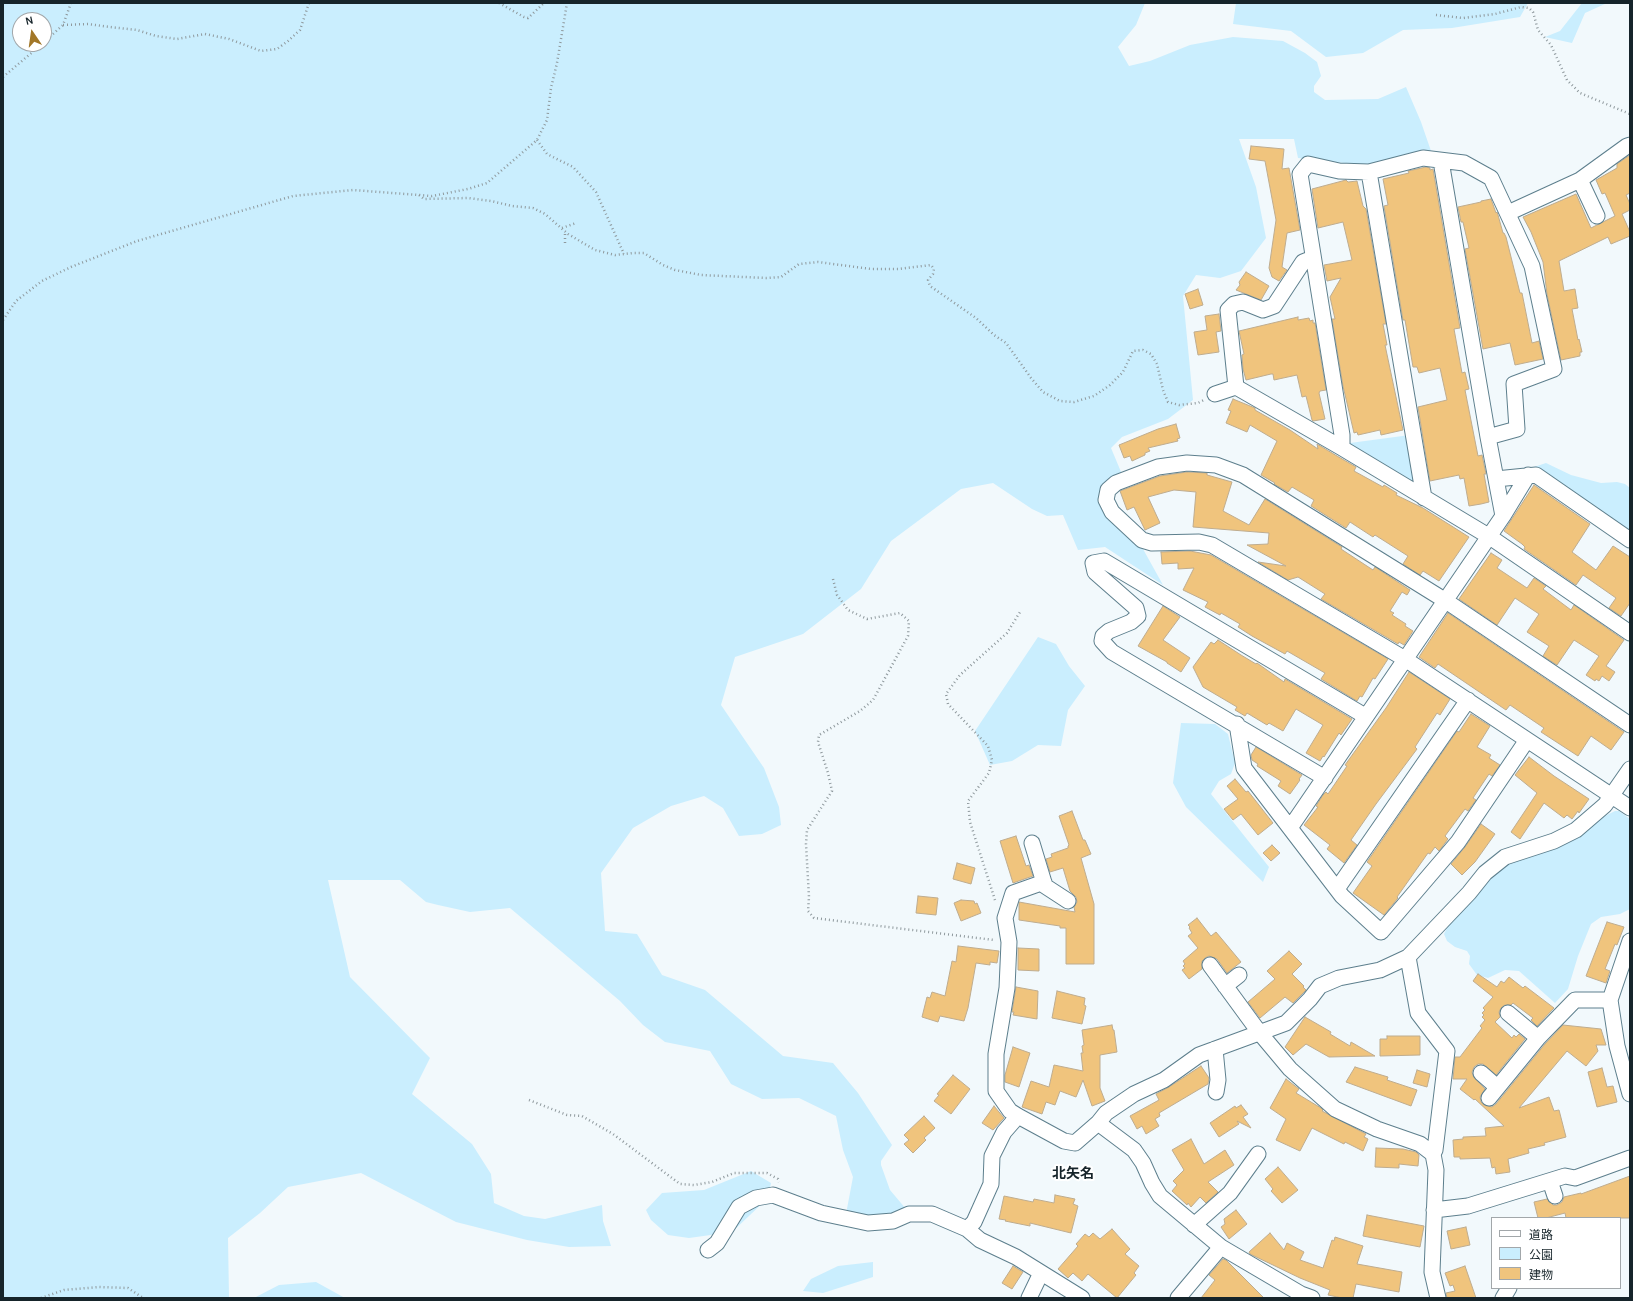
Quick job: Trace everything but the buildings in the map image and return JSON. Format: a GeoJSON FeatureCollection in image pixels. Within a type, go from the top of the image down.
{"type":"FeatureCollection","features":[{"type":"Feature","properties":{"kind":"street"},"geometry":{"type":"LineString","coordinates":[[1508,213],[1580,180],[1630,145]]}},
{"type":"Feature","properties":{"kind":"street"},"geometry":{"type":"LineString","coordinates":[[1342,448],[1342,435],[1300,174],[1308,164],[1340,171],[1369,172],[1423,158],[1464,163],[1491,178],[1532,266],[1554,369],[1514,384],[1517,429],[1488,437]]}},
{"type":"Feature","properties":{"kind":"street"},"geometry":{"type":"LineString","coordinates":[[1441,160],[1488,437],[1503,516]]}},
{"type":"Feature","properties":{"kind":"street"},"geometry":{"type":"LineString","coordinates":[[1369,172],[1424,498]]}},
{"type":"Feature","properties":{"kind":"street"},"geometry":{"type":"LineString","coordinates":[[1580,180],[1597,216]]}},
{"type":"Feature","properties":{"kind":"street"},"geometry":{"type":"LineString","coordinates":[[1236,387],[1228,310],[1234,304],[1243,302],[1262,310],[1274,306],[1303,262],[1313,258]]}},
{"type":"Feature","properties":{"kind":"street"},"geometry":{"type":"LineString","coordinates":[[1215,394],[1236,387],[1342,448],[1490,537],[1630,633]]}},
{"type":"Feature","properties":{"kind":"street"},"geometry":{"type":"LineString","coordinates":[[1630,725],[1446,601],[1243,475],[1216,465],[1187,463],[1158,466],[1116,483],[1108,490],[1106,500],[1112,512],[1142,540],[1152,543],[1199,542],[1212,545],[1405,659],[1630,808]]}},
{"type":"Feature","properties":{"kind":"street"},"geometry":{"type":"LineString","coordinates":[[1290,828],[1325,778],[1365,716],[1490,537],[1528,475]]}},
{"type":"Feature","properties":{"kind":"street"},"geometry":{"type":"LineString","coordinates":[[1496,479],[1536,475],[1630,540]]}},
{"type":"Feature","properties":{"kind":"street"},"geometry":{"type":"LineString","coordinates":[[1325,778],[1237,724],[1112,652],[1102,641],[1103,636],[1109,631],[1131,622],[1138,616],[1136,608],[1095,572],[1093,563],[1104,561],[1365,716]]}},
{"type":"Feature","properties":{"kind":"street"},"geometry":{"type":"LineString","coordinates":[[1337,889],[1468,700]]}},
{"type":"Feature","properties":{"kind":"street"},"geometry":{"type":"LineString","coordinates":[[1237,724],[1244,768],[1337,889],[1381,932],[1458,842],[1527,740]]}},
{"type":"Feature","properties":{"kind":"street"},"geometry":{"type":"LineString","coordinates":[[1044,882],[1013,893],[1005,918],[1009,942],[1008,988],[996,1054],[996,1091],[1010,1111],[1064,1141],[1075,1143],[1098,1123],[1106,1113],[1134,1094],[1164,1080],[1199,1055],[1286,1023],[1310,999],[1320,986],[1339,978],[1380,970],[1408,957],[1469,893],[1485,873],[1505,857],[1554,841],[1576,830],[1605,806],[1630,769]]}},
{"type":"Feature","properties":{"kind":"street"},"geometry":{"type":"LineString","coordinates":[[1032,843],[1045,886],[1068,901]]}},
{"type":"Feature","properties":{"kind":"street"},"geometry":{"type":"LineString","coordinates":[[1630,941],[1610,1000],[1617,1046],[1630,1094]]}},
{"type":"Feature","properties":{"kind":"street"},"geometry":{"type":"LineString","coordinates":[[1408,957],[1418,1013],[1446,1050],[1435,1150],[1433,1154],[1436,1170],[1432,1272],[1438,1298]]}},
{"type":"Feature","properties":{"kind":"street"},"geometry":{"type":"LineString","coordinates":[[1210,966],[1259,1032],[1290,1069],[1335,1109],[1377,1129],[1420,1144],[1433,1154]]}},
{"type":"Feature","properties":{"kind":"street"},"geometry":{"type":"LineString","coordinates":[[1225,986],[1239,976]]}},
{"type":"Feature","properties":{"kind":"street"},"geometry":{"type":"LineString","coordinates":[[1481,1073],[1493,1093],[1538,1038],[1575,1000],[1610,1000]]}},
{"type":"Feature","properties":{"kind":"street"},"geometry":{"type":"LineString","coordinates":[[1508,1014],[1538,1038]]}},
{"type":"Feature","properties":{"kind":"street"},"geometry":{"type":"LineString","coordinates":[[1216,1049],[1218,1080],[1216,1092]]}},
{"type":"Feature","properties":{"kind":"street"},"geometry":{"type":"LineString","coordinates":[[967,1228],[974,1222],[991,1184],[992,1156],[1004,1132],[1018,1116]]}},
{"type":"Feature","properties":{"kind":"street"},"geometry":{"type":"LineString","coordinates":[[1098,1123],[1134,1150],[1143,1163],[1160,1196],[1221,1247],[1301,1294],[1312,1298]]}},
{"type":"Feature","properties":{"kind":"street"},"geometry":{"type":"LineString","coordinates":[[1194,1224],[1230,1193],[1258,1154]]}},
{"type":"Feature","properties":{"kind":"street"},"geometry":{"type":"LineString","coordinates":[[1434,1210],[1468,1206],[1565,1176],[1575,1178],[1630,1158]]}},
{"type":"Feature","properties":{"kind":"street"},"geometry":{"type":"LineString","coordinates":[[1550,1181],[1555,1196]]}},
{"type":"Feature","properties":{"kind":"street"},"geometry":{"type":"LineString","coordinates":[[708,1250],[717,1243],[738,1208],[756,1198],[773,1195],[821,1213],[868,1223],[893,1220],[909,1214],[932,1214],[967,1228],[980,1240],[1016,1257],[1082,1298]]}},
{"type":"Feature","properties":{"kind":"street"},"geometry":{"type":"LineString","coordinates":[[1178,1298],[1221,1247]]}},
{"type":"Feature","properties":{"kind":"street"},"geometry":{"type":"LineString","coordinates":[[1029,1298],[1041,1273]]}},
{"type":"Feature","properties":{"kind":"street"},"geometry":{"type":"LineString","coordinates":[[1503,1298],[1508,1289]]}},
{"type":"Feature","properties":{"kind":"path"},"geometry":{"type":"LineString","coordinates":[[52,35],[63,25],[71,3]]}},
{"type":"Feature","properties":{"kind":"path"},"geometry":{"type":"LineString","coordinates":[[63,25],[88,24],[137,30],[156,36],[177,39],[205,34],[229,39],[261,51],[277,49],[300,30],[309,3]]}},
{"type":"Feature","properties":{"kind":"path"},"geometry":{"type":"LineString","coordinates":[[499,3],[528,18],[544,3]]}},
{"type":"Feature","properties":{"kind":"path"},"geometry":{"type":"LineString","coordinates":[[3,320],[16,301],[42,281],[72,267],[137,241],[293,196],[353,190],[419,195],[442,195],[468,189],[487,182],[538,140],[547,120],[551,88],[557,63],[567,3]]}},
{"type":"Feature","properties":{"kind":"path"},"geometry":{"type":"LineString","coordinates":[[1436,15],[1463,18],[1496,14],[1521,7],[1529,8],[1533,12],[1538,30],[1551,45],[1567,80],[1580,93],[1630,114]]}},
{"type":"Feature","properties":{"kind":"path"},"geometry":{"type":"LineString","coordinates":[[3,77],[33,52]]}},
{"type":"Feature","properties":{"kind":"path"},"geometry":{"type":"LineString","coordinates":[[538,140],[547,154],[573,167],[596,192],[624,254]]}},
{"type":"Feature","properties":{"kind":"path"},"geometry":{"type":"LineString","coordinates":[[419,195],[424,199],[468,198],[491,200],[512,206],[533,208],[546,214],[565,232],[595,250],[615,255],[644,253],[663,265],[675,270],[701,275],[766,278],[781,277],[799,264],[818,262],[871,269],[898,269],[931,265],[934,269],[933,274],[928,280],[930,286],[976,318],[994,335],[1006,343],[1043,392],[1060,401],[1074,402],[1094,396],[1110,385],[1122,372],[1133,351],[1143,350],[1151,354],[1157,364],[1163,390],[1168,402],[1179,405],[1198,403],[1215,394]]}},
{"type":"Feature","properties":{"kind":"path"},"geometry":{"type":"LineString","coordinates":[[562,228],[576,223]]}},
{"type":"Feature","properties":{"kind":"path"},"geometry":{"type":"LineString","coordinates":[[565,232],[565,243]]}},
{"type":"Feature","properties":{"kind":"path"},"geometry":{"type":"LineString","coordinates":[[833,579],[837,595],[848,610],[867,619],[900,613],[909,621],[908,636],[873,700],[860,711],[819,735],[818,742],[832,791],[807,830],[808,911],[814,918],[1009,942]]}},
{"type":"Feature","properties":{"kind":"path"},"geometry":{"type":"LineString","coordinates":[[1005,918],[998,909],[970,822],[968,801],[989,773],[992,760],[988,746],[948,704],[946,694],[960,675],[1007,633],[1020,612]]}},
{"type":"Feature","properties":{"kind":"path"},"geometry":{"type":"LineString","coordinates":[[529,1100],[567,1115],[582,1116],[613,1134],[680,1184],[694,1185],[712,1182],[734,1173],[767,1173],[778,1179],[781,1198]]}},
{"type":"Feature","properties":{"kind":"path"},"geometry":{"type":"LineString","coordinates":[[41,1298],[64,1290],[99,1287],[128,1288],[143,1298]]}},
{"type":"Feature","properties":{"kind":"green space"},"geometry":{"type":"Polygon","coordinates":[[[3,3],[1145,3],[1136,25],[1118,47],[1129,66],[1150,61],[1190,45],[1233,37],[1283,41],[1305,53],[1317,62],[1321,76],[1314,86],[1314,92],[1325,100],[1378,99],[1406,87],[1421,122],[1431,151],[1363,165],[1298,158],[1294,139],[1239,139],[1256,187],[1266,238],[1241,271],[1220,278],[1196,275],[1183,296],[1193,400],[1168,419],[1122,437],[1111,448],[1124,479],[1107,499],[1138,540],[1163,585],[1105,547],[1078,550],[1063,515],[1047,516],[1032,509],[993,483],[961,489],[891,541],[861,589],[803,634],[735,657],[721,705],[764,768],[779,807],[781,825],[762,834],[739,836],[723,808],[704,796],[671,806],[633,828],[601,873],[605,931],[637,934],[662,975],[705,990],[783,1056],[833,1063],[858,1093],[892,1145],[881,1161],[881,1165],[890,1190],[906,1209],[883,1221],[846,1214],[853,1177],[843,1150],[836,1116],[799,1098],[762,1099],[731,1084],[710,1051],[665,1042],[643,1025],[620,1001],[510,908],[470,912],[426,902],[400,880],[328,880],[350,977],[430,1058],[412,1094],[472,1144],[491,1174],[494,1203],[524,1216],[545,1219],[602,1205],[603,1221],[611,1246],[569,1247],[527,1240],[456,1222],[361,1173],[288,1187],[260,1213],[228,1238],[229,1297],[235,1298],[3,1298],[3,3]]]}},
{"type":"Feature","properties":{"kind":"green space"},"geometry":{"type":"Polygon","coordinates":[[[1236,3],[1528,3],[1520,17],[1452,28],[1403,30],[1363,53],[1326,57],[1291,31],[1233,24],[1236,3]]]}},
{"type":"Feature","properties":{"kind":"green space"},"geometry":{"type":"Polygon","coordinates":[[[1582,3],[1607,3],[1585,13],[1572,43],[1545,37],[1560,31],[1582,3]]]}},
{"type":"Feature","properties":{"kind":"green space"},"geometry":{"type":"Polygon","coordinates":[[[1410,435],[1418,482],[1408,482],[1350,447],[1350,443],[1410,435]]]}},
{"type":"Feature","properties":{"kind":"green space"},"geometry":{"type":"Polygon","coordinates":[[[1546,463],[1571,475],[1601,483],[1617,482],[1625,484],[1630,488],[1630,533],[1534,467],[1546,463]]]}},
{"type":"Feature","properties":{"kind":"green space"},"geometry":{"type":"Polygon","coordinates":[[[1038,637],[1056,644],[1069,666],[1085,686],[1068,710],[1061,746],[1038,745],[1012,761],[990,765],[975,731],[1038,637]]]}},
{"type":"Feature","properties":{"kind":"green space"},"geometry":{"type":"Polygon","coordinates":[[[1181,723],[1215,724],[1228,734],[1235,763],[1231,774],[1219,781],[1211,794],[1269,867],[1263,882],[1186,807],[1173,783],[1181,723]]]}},
{"type":"Feature","properties":{"kind":"green space"},"geometry":{"type":"Polygon","coordinates":[[[1615,811],[1619,811],[1630,819],[1630,909],[1620,914],[1601,917],[1591,924],[1578,956],[1568,989],[1555,1003],[1519,971],[1505,970],[1488,978],[1477,975],[1469,964],[1470,956],[1467,951],[1455,947],[1447,941],[1444,934],[1453,916],[1495,874],[1510,863],[1615,811]]]}},
{"type":"Feature","properties":{"kind":"green space"},"geometry":{"type":"Polygon","coordinates":[[[751,1171],[771,1183],[768,1198],[732,1232],[689,1238],[668,1235],[651,1220],[646,1210],[662,1193],[704,1190],[751,1171]]]}},
{"type":"Feature","properties":{"kind":"green space"},"geometry":{"type":"Polygon","coordinates":[[[873,1262],[873,1277],[823,1293],[803,1291],[811,1279],[838,1266],[873,1262]]]}},
{"type":"Feature","properties":{"kind":"green space"},"geometry":{"type":"Polygon","coordinates":[[[316,1282],[345,1298],[254,1298],[279,1285],[316,1282]]]}},
{"type":"Feature","properties":{"kind":"district","name":"北矢名"},"geometry":{"type":"Point","coordinates":[1073,1174]}}]}
